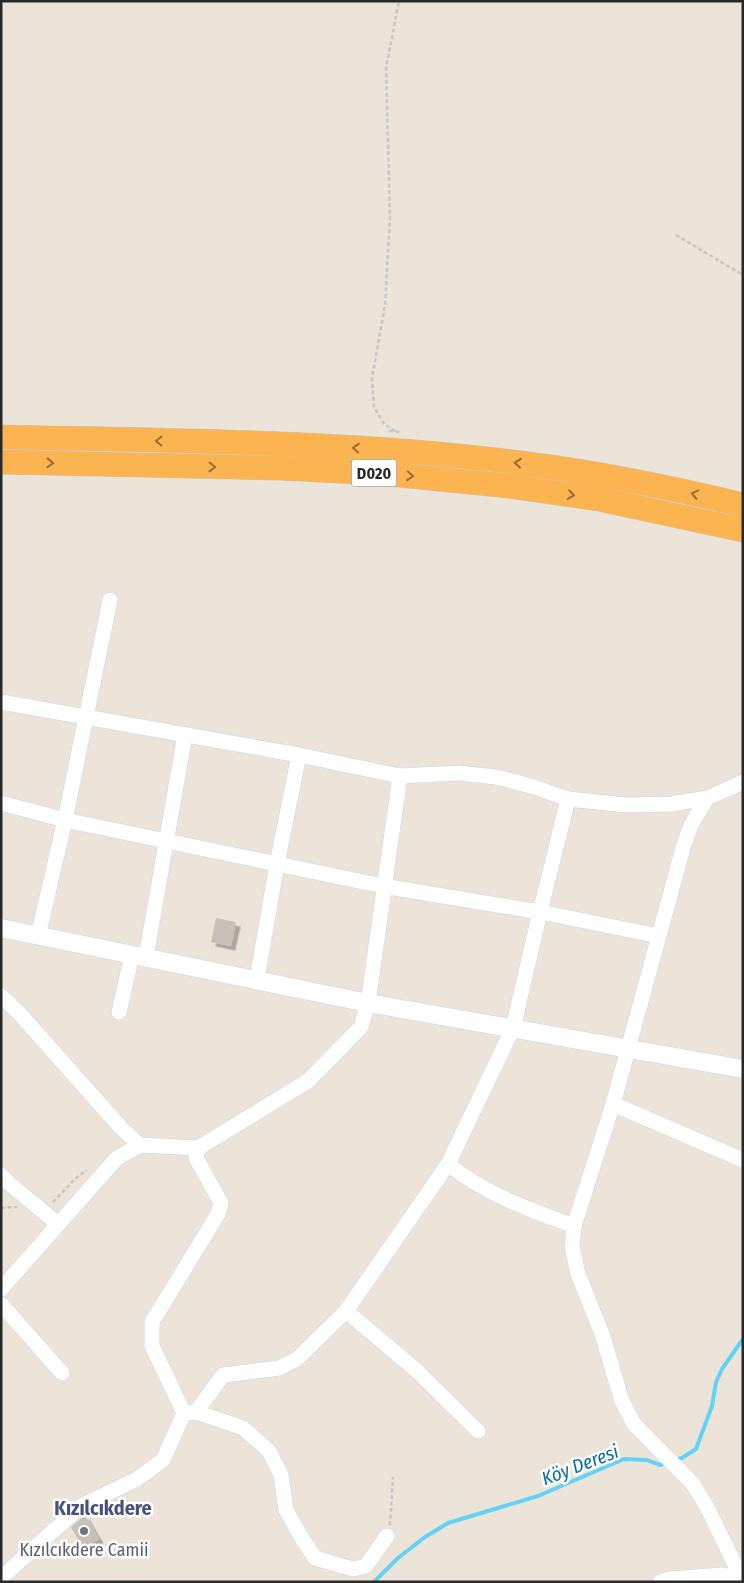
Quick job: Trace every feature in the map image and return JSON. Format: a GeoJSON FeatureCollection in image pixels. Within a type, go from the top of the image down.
{"type":"FeatureCollection","features":[{"type":"Feature","properties":{"kind":"highway","name":"D020"},"geometry":{"type":"LineString","coordinates":[[1,437],[301,445],[413,452],[538,465],[648,484],[743,505]]}},
{"type":"Feature","properties":{"kind":"highway","name":"D020"},"geometry":{"type":"LineString","coordinates":[[1,462],[281,468],[398,475],[500,485],[599,499],[743,530]]}},
{"type":"Feature","properties":{"kind":"street"},"geometry":{"type":"LineString","coordinates":[[38,936],[65,820],[110,600]]}},
{"type":"Feature","properties":{"kind":"street"},"geometry":{"type":"LineString","coordinates":[[1,702],[299,755],[400,776],[459,773],[496,778],[531,786],[568,799],[626,805],[671,804],[707,798],[743,782]]}},
{"type":"Feature","properties":{"kind":"street"},"geometry":{"type":"LineString","coordinates":[[119,1012],[139,956],[166,840],[185,735]]}},
{"type":"Feature","properties":{"kind":"street"},"geometry":{"type":"LineString","coordinates":[[257,980],[277,864],[299,755]]}},
{"type":"Feature","properties":{"kind":"street"},"geometry":{"type":"LineString","coordinates":[[1,1289],[117,1158],[140,1145],[198,1148],[308,1081],[361,1027],[368,1003],[400,776]]}},
{"type":"Feature","properties":{"kind":"street"},"geometry":{"type":"LineString","coordinates":[[707,798],[691,825],[682,848],[629,1048],[574,1226],[572,1247],[578,1274],[602,1334],[622,1401],[634,1424],[692,1484],[707,1507],[743,1580]]}},
{"type":"Feature","properties":{"kind":"street"},"geometry":{"type":"LineString","coordinates":[[1,1578],[82,1506],[137,1479],[163,1460],[190,1412],[223,1375],[279,1368],[297,1359],[346,1311],[448,1164],[513,1028],[568,799]]}},
{"type":"Feature","properties":{"kind":"street"},"geometry":{"type":"LineString","coordinates":[[1,803],[65,820],[383,886],[540,912],[659,936]]}},
{"type":"Feature","properties":{"kind":"street"},"geometry":{"type":"LineString","coordinates":[[1,928],[368,1003],[743,1069]]}},
{"type":"Feature","properties":{"kind":"street"},"geometry":{"type":"LineString","coordinates":[[1,996],[20,1013],[122,1129],[140,1145]]}},
{"type":"Feature","properties":{"kind":"street"},"geometry":{"type":"LineString","coordinates":[[613,1104],[743,1160]]}},
{"type":"Feature","properties":{"kind":"street"},"geometry":{"type":"LineString","coordinates":[[198,1148],[196,1158],[221,1203],[218,1214],[152,1322],[152,1346],[190,1412],[243,1428],[269,1450],[280,1475],[286,1510],[314,1558],[353,1569],[366,1566],[387,1536]]}},
{"type":"Feature","properties":{"kind":"street"},"geometry":{"type":"LineString","coordinates":[[448,1164],[467,1180],[523,1207],[574,1226]]}},
{"type":"Feature","properties":{"kind":"street"},"geometry":{"type":"LineString","coordinates":[[1,1175],[58,1224]]}},
{"type":"Feature","properties":{"kind":"street"},"geometry":{"type":"LineString","coordinates":[[1,1304],[62,1372]]}},
{"type":"Feature","properties":{"kind":"street"},"geometry":{"type":"LineString","coordinates":[[346,1311],[416,1370],[478,1431]]}},
{"type":"Feature","properties":{"kind":"street"},"geometry":{"type":"LineString","coordinates":[[660,1582],[669,1579],[723,1575],[743,1580]]}},
{"type":"Feature","properties":{"kind":"path"},"geometry":{"type":"LineString","coordinates":[[397,431],[384,424],[374,407],[372,378],[385,305],[390,218],[386,68],[399,1]]}},
{"type":"Feature","properties":{"kind":"path"},"geometry":{"type":"LineString","coordinates":[[676,235],[743,275]]}},
{"type":"Feature","properties":{"kind":"path"},"geometry":{"type":"LineString","coordinates":[[36,1206],[49,1207],[76,1178],[89,1169]]}},
{"type":"Feature","properties":{"kind":"path"},"geometry":{"type":"LineString","coordinates":[[387,1536],[390,1526],[392,1477]]}},
{"type":"Feature","properties":{"kind":"building"},"geometry":{"type":"Polygon","coordinates":[[[216,918],[236,922],[231,946],[211,942],[216,918]]]}},
{"type":"Feature","properties":{"kind":"building","name":"Kızılcıkdere Camii"},"geometry":{"type":"Polygon","coordinates":[[[85,1515],[99,1539],[83,1548],[71,1527],[85,1515]]]}},
{"type":"Feature","properties":{"kind":"waterway","name":"Köy Deresi"},"geometry":{"type":"LineString","coordinates":[[675,1460],[696,1449],[712,1406],[716,1382],[722,1369],[743,1339]]}},
{"type":"Feature","properties":{"kind":"waterway","name":"Köy Deresi"},"geometry":{"type":"LineString","coordinates":[[374,1582],[398,1558],[425,1537],[448,1523],[538,1496],[624,1459],[647,1460],[660,1465],[666,1463]]}},
{"type":"Feature","properties":{"kind":"place","name":"Kızılcıkdere Camii"},"geometry":{"type":"Point","coordinates":[84,1531]}},
{"type":"Feature","properties":{"kind":"district","name":"Kızılcıkdere"},"geometry":{"type":"Point","coordinates":[103,1508]}}]}
